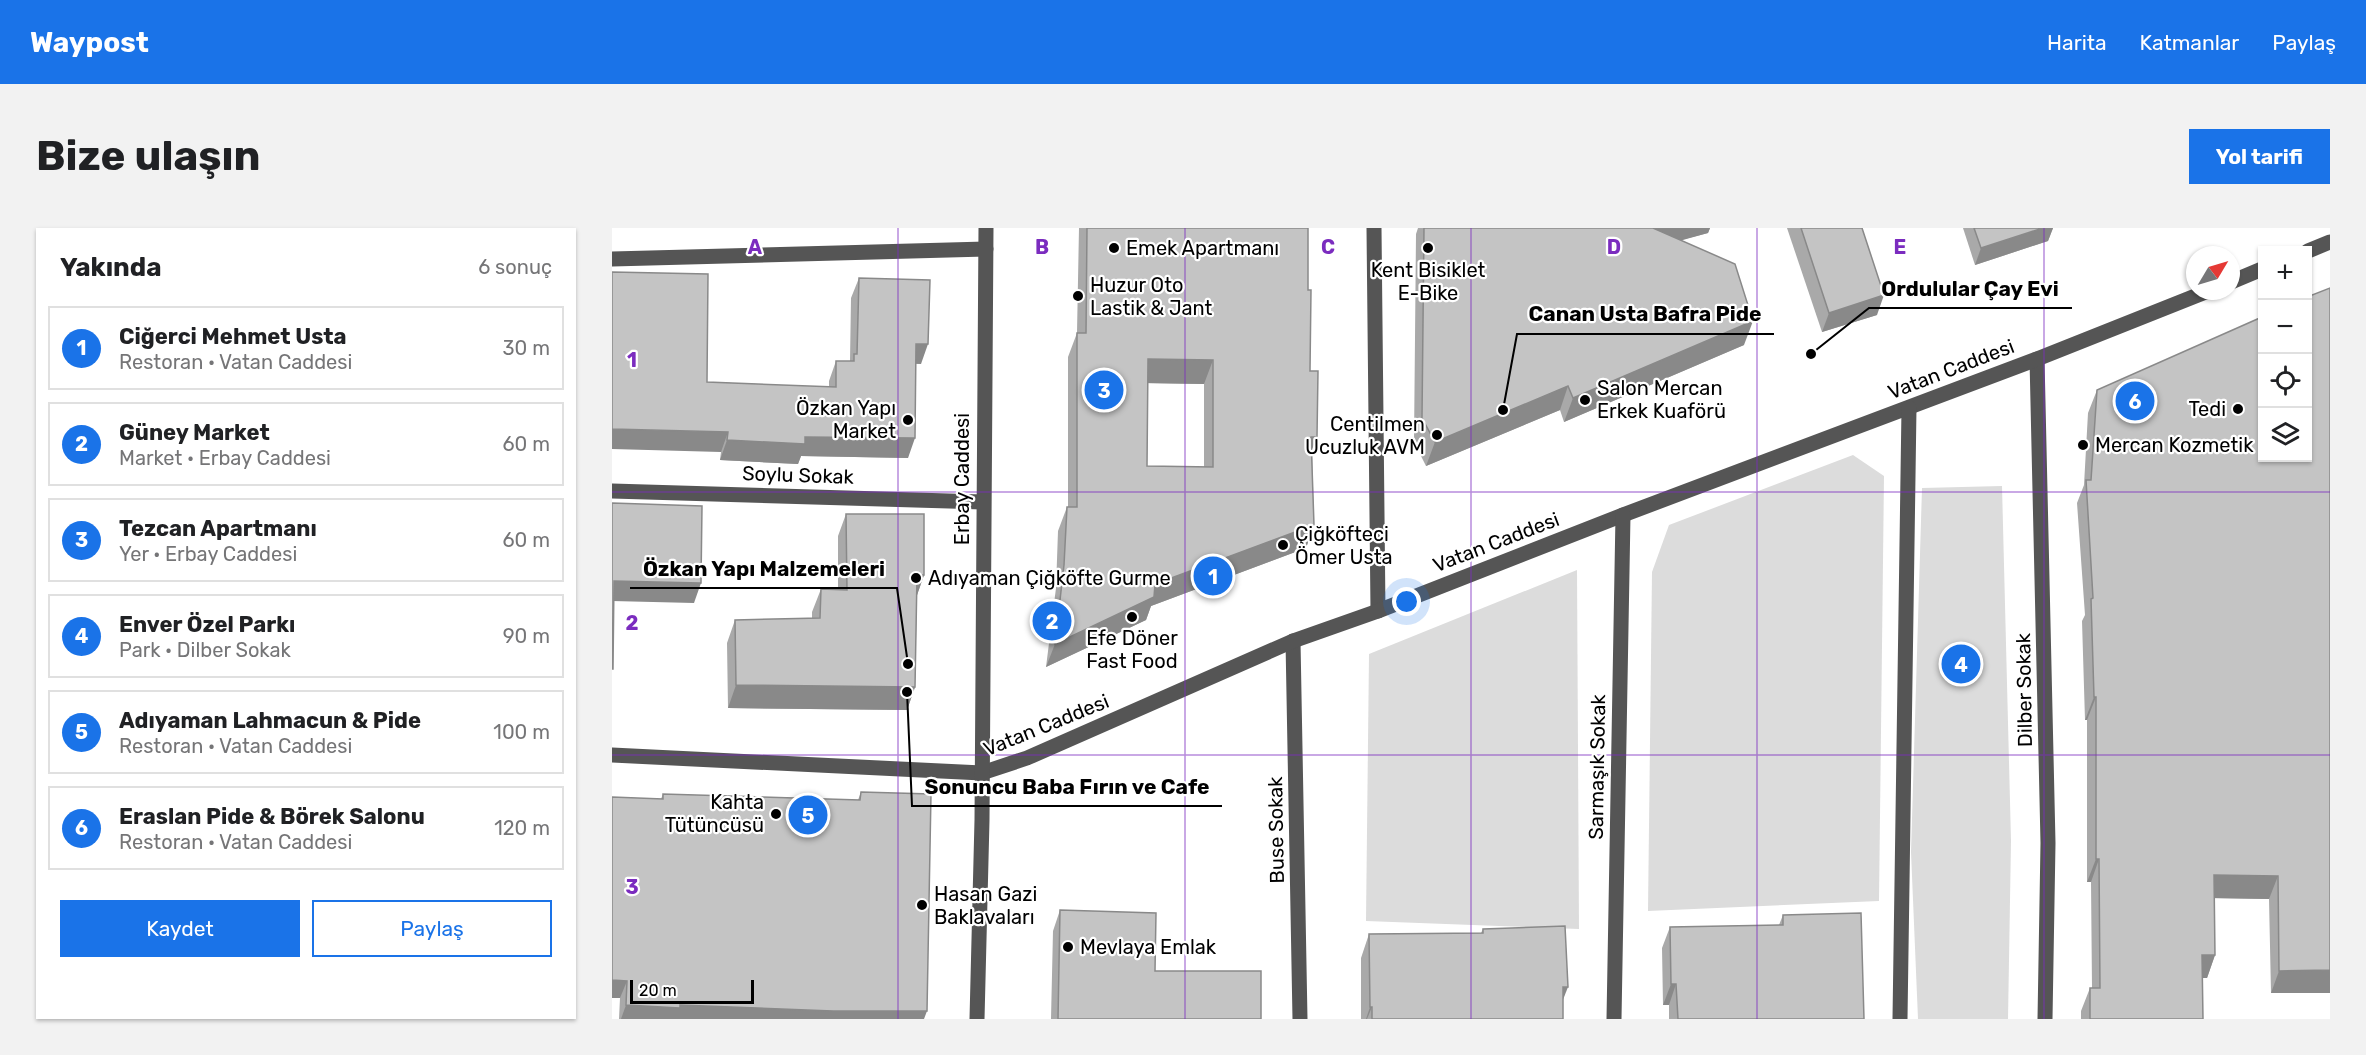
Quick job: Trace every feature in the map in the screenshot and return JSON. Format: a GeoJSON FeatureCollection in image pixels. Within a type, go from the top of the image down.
{"type":"FeatureCollection","features":[{"type":"Feature","properties":{"kind":"street","name":"Erbay Caddesi"},"geometry":{"type":"LineString","coordinates":[[977,1019],[982,773],[986,228]]}},
{"type":"Feature","properties":{"kind":"street"},"geometry":{"type":"LineString","coordinates":[[1374,228],[1378,611]]}},
{"type":"Feature","properties":{"kind":"street"},"geometry":{"type":"LineString","coordinates":[[2312,249],[2330,242]]}},
{"type":"Feature","properties":{"kind":"street"},"geometry":{"type":"LineString","coordinates":[[612,259],[986,249]]}},
{"type":"Feature","properties":{"kind":"street"},"geometry":{"type":"LineString","coordinates":[[2240,278],[2258,271]]}},
{"type":"Feature","properties":{"kind":"street","name":"Vatan Caddesi"},"geometry":{"type":"LineString","coordinates":[[612,755],[982,773],[1027,758],[1293,641],[1378,611],[2186,300]]}},
{"type":"Feature","properties":{"kind":"street","name":"Dilber Sokak"},"geometry":{"type":"LineString","coordinates":[[2037,359],[2049,843],[2045,1019]]}},
{"type":"Feature","properties":{"kind":"street"},"geometry":{"type":"LineString","coordinates":[[1900,1019],[1909,408]]}},
{"type":"Feature","properties":{"kind":"street","name":"Soylu Sokak"},"geometry":{"type":"LineString","coordinates":[[612,491],[983,502]]}},
{"type":"Feature","properties":{"kind":"street","name":"Sarmaşık Sokak"},"geometry":{"type":"LineString","coordinates":[[1614,1019],[1623,515]]}},
{"type":"Feature","properties":{"kind":"street","name":"Buse Sokak"},"geometry":{"type":"LineString","coordinates":[[1293,641],[1300,1019]]}},
{"type":"Feature","properties":{"kind":"shaded area"},"geometry":{"type":"Polygon","coordinates":[[[1853,455],[1884,476],[1879,901],[1648,911],[1652,572],[1669,525],[1853,455]]]}},
{"type":"Feature","properties":{"kind":"shaded area"},"geometry":{"type":"Polygon","coordinates":[[[2002,486],[2011,841],[2008,1019],[1918,1019],[1911,852],[1922,488],[2002,486]]]}},
{"type":"Feature","properties":{"kind":"shaded area"},"geometry":{"type":"Polygon","coordinates":[[[1577,570],[1579,929],[1366,921],[1369,654],[1577,570]]]}},
{"type":"Feature","properties":{"kind":"building"},"geometry":{"type":"Polygon","coordinates":[[[1087,228],[1308,228],[1308,290],[1311,290],[1310,371],[1318,371],[1317,437],[1311,437],[1314,525],[1155,584],[1154,597],[1055,644],[1064,565],[1067,507],[1077,507],[1077,333],[1086,333],[1087,228]],[[1148,359],[1147,466],[1213,467],[1213,360],[1148,359]]]}},
{"type":"Feature","properties":{"kind":"building"},"geometry":{"type":"Polygon","coordinates":[[[1424,228],[1653,228],[1735,264],[1753,321],[1573,398],[1568,386],[1435,442],[1422,418],[1424,228]]]}},
{"type":"Feature","properties":{"kind":"building"},"geometry":{"type":"Polygon","coordinates":[[[1801,228],[1862,228],[1884,295],[1829,313],[1801,228]]]}},
{"type":"Feature","properties":{"kind":"building"},"geometry":{"type":"Polygon","coordinates":[[[1974,228],[2043,228],[1981,248],[1974,228]]]}},
{"type":"Feature","properties":{"kind":"building"},"geometry":{"type":"Polygon","coordinates":[[[612,272],[708,274],[707,382],[836,387],[836,361],[854,361],[854,354],[857,354],[859,278],[930,280],[928,344],[916,344],[915,438],[805,437],[805,444],[727,440],[728,432],[612,429],[612,272]]]}},
{"type":"Feature","properties":{"kind":"building"},"geometry":{"type":"Polygon","coordinates":[[[2330,288],[2330,970],[2279,971],[2278,876],[2214,875],[2215,955],[2202,955],[2203,1019],[2090,1019],[2090,988],[2100,988],[2099,859],[2096,859],[2096,697],[2094,697],[2091,599],[2093,598],[2086,480],[2091,480],[2097,390],[2258,319],[2258,462],[2312,462],[2312,295],[2330,288]]]}},
{"type":"Feature","properties":{"kind":"building"},"geometry":{"type":"Polygon","coordinates":[[[612,503],[702,506],[701,583],[614,581],[613,669],[612,669],[612,503]]]}},
{"type":"Feature","properties":{"kind":"building"},"geometry":{"type":"Polygon","coordinates":[[[846,514],[924,514],[924,575],[917,575],[915,687],[736,685],[735,620],[820,618],[821,589],[847,590],[846,514]]]}},
{"type":"Feature","properties":{"kind":"building"},"geometry":{"type":"Polygon","coordinates":[[[861,792],[931,794],[927,1011],[833,1011],[680,1005],[680,1008],[626,1005],[627,981],[612,980],[612,797],[663,799],[663,794],[860,800],[861,792]]]}},
{"type":"Feature","properties":{"kind":"building"},"geometry":{"type":"Polygon","coordinates":[[[1060,910],[1156,913],[1155,971],[1261,971],[1261,1019],[1058,1019],[1060,910]]]}},
{"type":"Feature","properties":{"kind":"building"},"geometry":{"type":"Polygon","coordinates":[[[1861,913],[1864,1019],[1678,1019],[1676,984],[1671,984],[1670,927],[1783,925],[1783,915],[1861,913]]]}},
{"type":"Feature","properties":{"kind":"building"},"geometry":{"type":"Polygon","coordinates":[[[1565,926],[1568,987],[1563,987],[1563,1019],[1372,1019],[1369,934],[1483,933],[1483,929],[1565,926]]]}},
{"type":"Feature","properties":{"kind":"place","name":"Emek Apartmanı"},"geometry":{"type":"Point","coordinates":[1114,248]}},
{"type":"Feature","properties":{"kind":"place","name":"Kent Bisiklet E-Bike"},"geometry":{"type":"Point","coordinates":[1428,248]}},
{"type":"Feature","properties":{"kind":"place","name":"Huzur Oto Lastik & Jant"},"geometry":{"type":"Point","coordinates":[1078,296]}},
{"type":"Feature","properties":{"kind":"place","name":"Ordulular Çay Evi"},"geometry":{"type":"Point","coordinates":[1811,354]}},
{"type":"Feature","properties":{"kind":"place","name":"Tezcan Apartmanı"},"geometry":{"type":"Point","coordinates":[1104,390]}},
{"type":"Feature","properties":{"kind":"place","name":"Salon Mercan Erkek Kuaförü"},"geometry":{"type":"Point","coordinates":[1585,400]}},
{"type":"Feature","properties":{"kind":"place","name":"Eraslan Pide & Börek Salonu"},"geometry":{"type":"Point","coordinates":[2135,401]}},
{"type":"Feature","properties":{"kind":"place","name":"Tedi"},"geometry":{"type":"Point","coordinates":[2238,409]}},
{"type":"Feature","properties":{"kind":"place","name":"Canan Usta Bafra Pide"},"geometry":{"type":"Point","coordinates":[1503,410]}},
{"type":"Feature","properties":{"kind":"place","name":"Özkan Yapı Market"},"geometry":{"type":"Point","coordinates":[908,420]}},
{"type":"Feature","properties":{"kind":"place","name":"Centilmen Ucuzluk AVM"},"geometry":{"type":"Point","coordinates":[1437,435]}},
{"type":"Feature","properties":{"kind":"place","name":"Mercan Kozmetik"},"geometry":{"type":"Point","coordinates":[2083,445]}},
{"type":"Feature","properties":{"kind":"place","name":"Çiğköfteci Ömer Usta"},"geometry":{"type":"Point","coordinates":[1283,545]}},
{"type":"Feature","properties":{"kind":"place","name":"Ciğerci Mehmet Usta"},"geometry":{"type":"Point","coordinates":[1213,576]}},
{"type":"Feature","properties":{"kind":"place","name":"Adıyaman Çiğköfte Gurme"},"geometry":{"type":"Point","coordinates":[916,578]}},
{"type":"Feature","properties":{"kind":"place","name":"Efe Döner Fast Food"},"geometry":{"type":"Point","coordinates":[1132,617]}},
{"type":"Feature","properties":{"kind":"place","name":"Güney Market"},"geometry":{"type":"Point","coordinates":[1052,621]}},
{"type":"Feature","properties":{"kind":"place","name":"Özkan Yapı Malzemeleri"},"geometry":{"type":"Point","coordinates":[908,664]}},
{"type":"Feature","properties":{"kind":"place","name":"Enver Özel Parkı"},"geometry":{"type":"Point","coordinates":[1961,664]}},
{"type":"Feature","properties":{"kind":"place","name":"Sonuncu Baba Fırın ve Cafe"},"geometry":{"type":"Point","coordinates":[907,692]}},
{"type":"Feature","properties":{"kind":"place","name":"Kahta Tütüncüsü"},"geometry":{"type":"Point","coordinates":[776,814]}},
{"type":"Feature","properties":{"kind":"place","name":"Adıyaman Lahmacun & Pide"},"geometry":{"type":"Point","coordinates":[808,815]}},
{"type":"Feature","properties":{"kind":"place","name":"Hasan Gazi Baklavaları"},"geometry":{"type":"Point","coordinates":[922,905]}},
{"type":"Feature","properties":{"kind":"place","name":"Mevlaya Emlak"},"geometry":{"type":"Point","coordinates":[1068,947]}}]}
